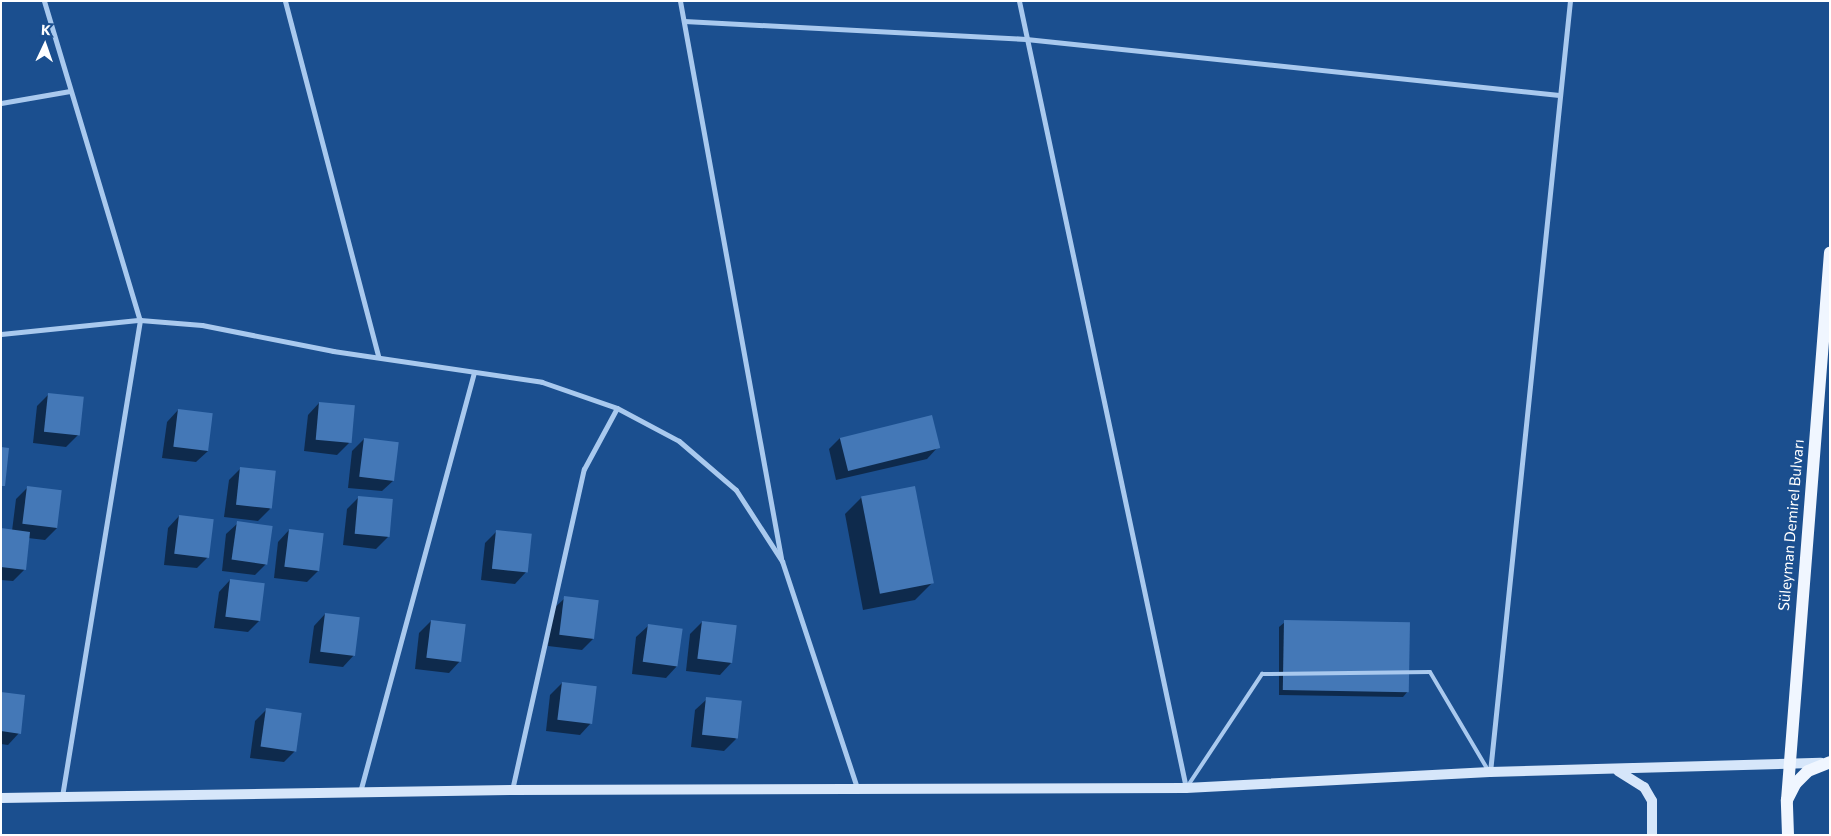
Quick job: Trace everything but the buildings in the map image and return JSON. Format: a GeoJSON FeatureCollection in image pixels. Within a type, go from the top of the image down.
{"type":"FeatureCollection","features":[{"type":"Feature","properties":{"kind":"main road","name":"Süleyman Demirel Bulvarı"},"geometry":{"type":"LineString","coordinates":[[1788,835],[1788,765],[1830,253]]}},
{"type":"Feature","properties":{"kind":"main road"},"geometry":{"type":"LineString","coordinates":[[1,798],[512,790],[858,791],[1186,788],[1490,772],[1827,763]]}},
{"type":"Feature","properties":{"kind":"main road"},"geometry":{"type":"LineString","coordinates":[[1787,800],[1795,784],[1827,763]]}},
{"type":"Feature","properties":{"kind":"main road"},"geometry":{"type":"LineString","coordinates":[[1600,769],[1631,776],[1644,787],[1655,818],[1652,835]]}},
{"type":"Feature","properties":{"kind":"street"},"geometry":{"type":"LineString","coordinates":[[44,1],[140,320],[62,798]]}},
{"type":"Feature","properties":{"kind":"street"},"geometry":{"type":"LineString","coordinates":[[285,1],[378,356]]}},
{"type":"Feature","properties":{"kind":"street"},"geometry":{"type":"LineString","coordinates":[[680,1],[782,561],[858,791]]}},
{"type":"Feature","properties":{"kind":"street"},"geometry":{"type":"LineString","coordinates":[[1019,1],[1186,788]]}},
{"type":"Feature","properties":{"kind":"street"},"geometry":{"type":"LineString","coordinates":[[1490,772],[1570,1]]}},
{"type":"Feature","properties":{"kind":"street"},"geometry":{"type":"LineString","coordinates":[[684,21],[1026,39],[1559,95]]}},
{"type":"Feature","properties":{"kind":"street"},"geometry":{"type":"LineString","coordinates":[[1,103],[70,90]]}},
{"type":"Feature","properties":{"kind":"street"},"geometry":{"type":"LineString","coordinates":[[1,334],[140,320],[202,324],[263,339],[542,382],[617,408],[679,441],[736,490],[782,561]]}},
{"type":"Feature","properties":{"kind":"street"},"geometry":{"type":"LineString","coordinates":[[360,792],[474,372]]}},
{"type":"Feature","properties":{"kind":"street"},"geometry":{"type":"LineString","coordinates":[[512,790],[584,469],[617,408]]}},
{"type":"Feature","properties":{"kind":"lane"},"geometry":{"type":"LineString","coordinates":[[1186,788],[1262,674],[1430,672],[1490,772]]}}]}
